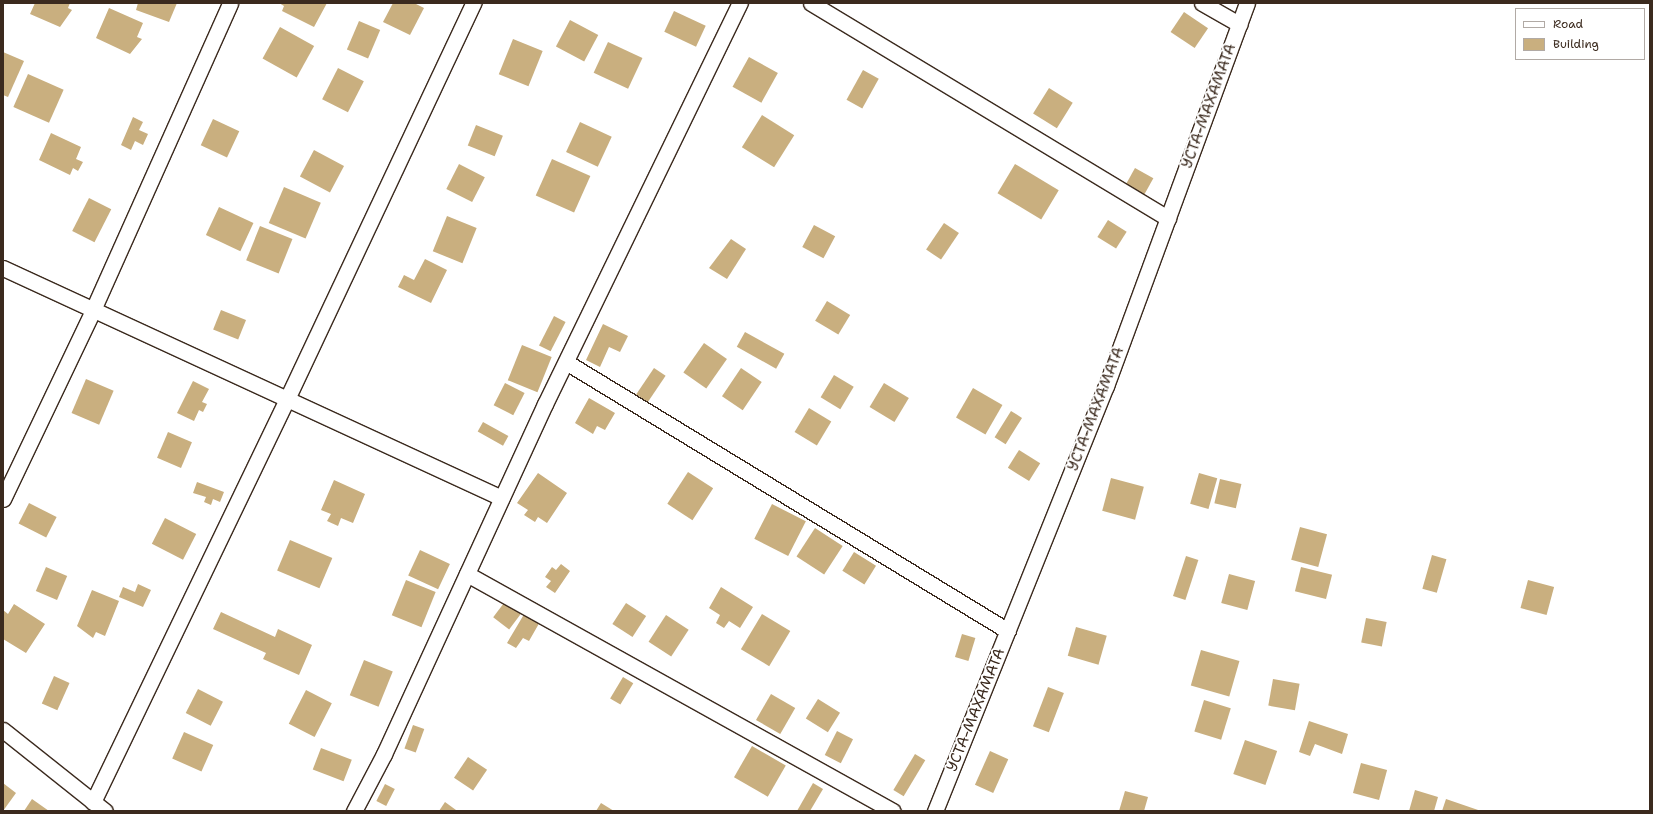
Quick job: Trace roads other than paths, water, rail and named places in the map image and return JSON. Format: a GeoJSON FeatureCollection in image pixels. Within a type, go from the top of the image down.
{"type":"FeatureCollection","features":[{"type":"Feature","properties":{"kind":"street"},"geometry":{"type":"LineString","coordinates":[[3,499],[92,312],[230,3]]}},
{"type":"Feature","properties":{"kind":"street"},"geometry":{"type":"LineString","coordinates":[[93,802],[288,399],[473,3]]}},
{"type":"Feature","properties":{"kind":"street"},"geometry":{"type":"LineString","coordinates":[[354,811],[566,362],[740,3]]}},
{"type":"Feature","properties":{"kind":"street"},"geometry":{"type":"LineString","coordinates":[[810,3],[1168,218]]}},
{"type":"Feature","properties":{"kind":"street"},"geometry":{"type":"LineString","coordinates":[[1202,3],[1239,24]]}},
{"type":"Feature","properties":{"kind":"street","name":"УСТА-МАХАМАТА"},"geometry":{"type":"LineString","coordinates":[[934,811],[1106,386],[1247,3]]}},
{"type":"Feature","properties":{"kind":"street"},"geometry":{"type":"LineString","coordinates":[[3,268],[92,312],[288,399],[502,498]]}},
{"type":"Feature","properties":{"kind":"street"},"geometry":{"type":"LineString","coordinates":[[566,362],[1008,631]]}},
{"type":"Feature","properties":{"kind":"street"},"geometry":{"type":"LineString","coordinates":[[467,574],[893,811]]}},
{"type":"Feature","properties":{"kind":"street"},"geometry":{"type":"LineString","coordinates":[[3,730],[105,811]]}}]}
